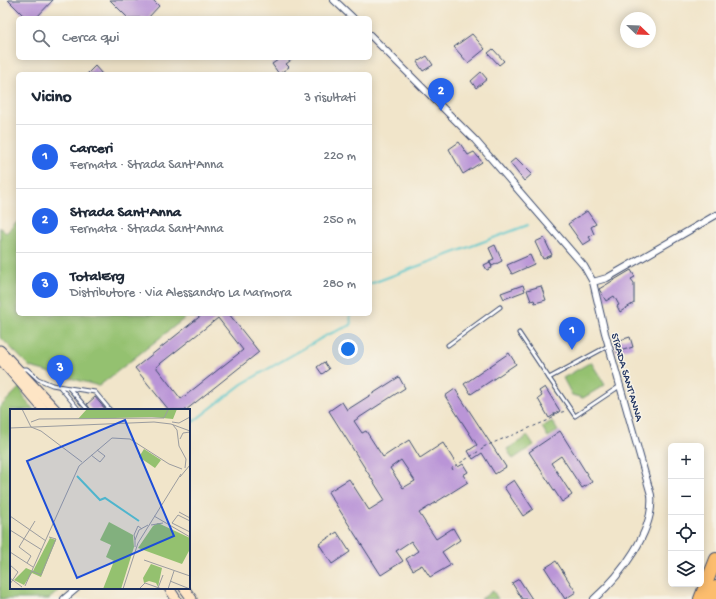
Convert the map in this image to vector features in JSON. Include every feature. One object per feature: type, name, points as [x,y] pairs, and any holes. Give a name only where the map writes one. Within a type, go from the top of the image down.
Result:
[{"type":"highway","points":[[700,599],[716,559]]},
{"type":"highway","points":[[711,599],[716,587]]},
{"type":"main road","points":[[0,350],[55,409]]},
{"type":"main road","points":[[0,360],[43,409]]},
{"type":"main road","points":[[170,589],[176,598]]},
{"type":"main road","points":[[185,589],[192,599]]},
{"type":"street","points":[[334,0],[351,16]]},
{"type":"street","name":"STRADA SANT'ANNA","points":[[372,37],[475,140],[577,256],[593,282],[608,346],[651,494],[651,510],[645,530],[631,555],[616,576],[594,599]]},
{"type":"street","points":[[593,282],[607,278],[716,215]]},
{"type":"street","points":[[64,599],[76,589]]},
{"type":"street","points":[[164,589],[176,598]]},
{"type":"lane","points":[[448,345],[500,307]]},
{"type":"lane","points":[[519,333],[575,416],[620,386]]},
{"type":"lane","points":[[549,378],[608,346]]},
{"type":"lane","points":[[19,369],[27,369],[38,378],[52,385],[95,392],[109,409]]},
{"type":"lane","points":[[59,386],[78,409]]},
{"type":"lane","points":[[69,388],[87,409]]},
{"type":"path","points":[[453,470],[452,468],[484,448],[483,447],[549,420],[555,416],[554,413],[557,411],[558,413],[563,412],[570,408]]},
{"type":"green space","points":[[16,223],[16,316],[187,316],[99,386],[30,367],[0,337],[0,227],[6,233]]},
{"type":"green space","points":[[591,362],[605,385],[583,398],[572,395],[563,378]]},
{"type":"green space","points":[[20,387],[25,399],[33,409],[10,409],[10,589],[61,589],[49,599],[0,599],[0,407]]},
{"type":"green space","points":[[552,421],[558,431],[548,437],[542,427]]},
{"type":"green space","points":[[528,436],[534,445],[513,459],[507,449]]},
{"type":"green space","points":[[493,591],[498,599],[481,599]]},
{"type":"building","points":[[8,0],[53,0],[38,16],[24,16]]},
{"type":"building","points":[[110,0],[153,0],[159,6],[150,16],[126,16]]},
{"type":"building","points":[[472,34],[485,49],[468,63],[454,47]]},
{"type":"building","points":[[493,49],[504,61],[499,65],[488,53]]},
{"type":"building","points":[[427,56],[433,65],[423,71],[417,62]]},
{"type":"building","points":[[278,60],[291,60],[286,64],[289,67],[282,72],[278,72],[272,64]]},
{"type":"building","points":[[95,66],[100,72],[89,72]]},
{"type":"building","points":[[481,72],[487,79],[476,88],[471,81]]},
{"type":"building","points":[[459,142],[468,155],[474,152],[482,162],[463,174],[449,149]]},
{"type":"building","points":[[516,158],[532,174],[524,181],[510,163]]},
{"type":"building","points":[[587,211],[596,224],[591,227],[594,234],[589,237],[591,240],[583,245],[568,224]]},
{"type":"building","points":[[544,238],[552,255],[543,259],[535,242]]},
{"type":"building","points":[[495,245],[502,261],[492,266],[489,261],[494,259],[489,248]]},
{"type":"building","points":[[530,255],[534,264],[512,274],[507,265]]},
{"type":"building","points":[[490,262],[492,268],[487,270],[484,265]]},
{"type":"building","points":[[631,270],[635,277],[631,279],[634,283],[634,303],[620,312],[617,306],[619,305],[614,296],[606,301],[599,289]]},
{"type":"building","points":[[523,285],[525,291],[504,299],[501,293]]},
{"type":"building","points":[[541,286],[546,300],[535,303],[534,300],[531,301],[527,290]]},
{"type":"building","points":[[200,316],[231,316],[259,352],[187,409],[168,409],[135,368]],"holes":[[[218,318],[243,350],[181,399],[156,367]]]},
{"type":"building","points":[[630,337],[633,347],[617,352],[614,342]]},
{"type":"building","points":[[509,353],[516,364],[471,394],[464,384]]},
{"type":"building","points":[[324,362],[329,369],[322,374],[317,367]]},
{"type":"building","points":[[399,377],[405,388],[354,421],[362,433],[366,431],[383,457],[409,440],[420,458],[443,443],[458,467],[463,464],[468,472],[463,475],[468,482],[419,513],[436,539],[453,528],[460,540],[442,552],[451,565],[430,577],[422,565],[413,570],[406,559],[418,551],[411,541],[396,551],[403,561],[381,575],[328,492],[349,479],[369,510],[385,500],[329,411],[342,402],[347,410]],"holes":[[[401,460],[415,481],[403,488],[390,468]]]},
{"type":"building","points":[[545,387],[560,411],[549,418],[538,399],[542,396],[539,391]]},
{"type":"building","points":[[455,389],[506,467],[495,474],[482,453],[473,459],[468,451],[477,445],[445,396]]},
{"type":"building","points":[[95,397],[105,409],[90,409],[87,404]]},
{"type":"building","points":[[560,431],[592,482],[582,488],[561,456],[551,463],[572,495],[562,502],[529,452]]},
{"type":"building","points":[[514,480],[533,509],[523,516],[504,487]]},
{"type":"building","points":[[337,532],[350,552],[332,564],[319,544]]},
{"type":"building","points":[[556,561],[576,592],[565,599],[545,568]]},
{"type":"building","points":[[519,579],[532,599],[522,599],[512,583]]},
{"type":"waterway","points":[[372,283],[528,225]]},
{"type":"waterway","points":[[190,424],[242,384],[327,335],[351,325],[350,316]]},
{"type":"place","name":"Strada Sant'Anna","points":[[441,111]]},
{"type":"place","name":"Carceri","points":[[572,350]]},
{"type":"place","name":"TotalErg","points":[[60,388]]}]
